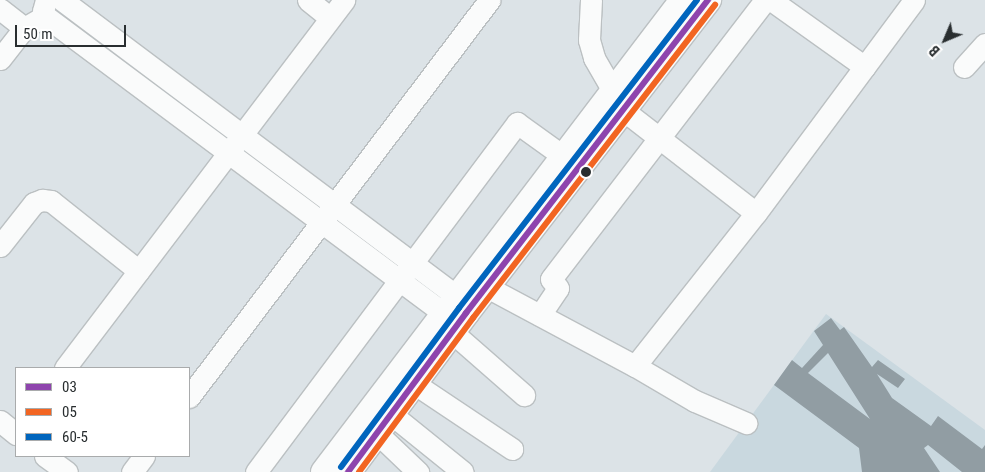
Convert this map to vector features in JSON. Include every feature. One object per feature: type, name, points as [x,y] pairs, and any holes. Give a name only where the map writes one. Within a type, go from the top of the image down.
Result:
[{"type":"main road","points":[[348,472],[414,384],[450,314],[487,287],[618,100],[683,0]]},
{"type":"main road","points":[[324,472],[450,314],[563,156],[618,100],[708,0]]},
{"type":"street","points":[[62,0],[412,263],[450,314],[524,395]]},
{"type":"street","points":[[308,0],[330,18]]},
{"type":"street","points":[[66,367],[344,0]]},
{"type":"street","points":[[190,396],[490,0]]},
{"type":"street","points":[[591,0],[589,40],[594,58],[618,100],[660,139],[756,213]]},
{"type":"street","points":[[540,315],[558,288],[551,279],[765,0]]},
{"type":"street","points":[[771,0],[865,67]]},
{"type":"street","points":[[635,366],[756,213],[914,0]]},
{"type":"street","points":[[0,8],[24,28]]},
{"type":"street","points":[[0,60],[24,28],[46,8],[135,83],[399,281],[450,314]]},
{"type":"street","points":[[964,67],[985,44]]},
{"type":"street","points":[[135,83],[148,65]]},
{"type":"street","points":[[256,472],[517,123],[563,156]]},
{"type":"street","points":[[0,246],[34,203],[42,200],[51,202],[139,271]]},
{"type":"street","points":[[487,287],[635,366],[695,401],[746,423]]},
{"type":"street","points":[[414,384],[512,449]]},
{"type":"street","points":[[0,421],[15,432]]},
{"type":"street","points":[[384,423],[418,472]]},
{"type":"street","points":[[384,423],[463,472]]},
{"type":"street","points":[[46,457],[67,472]]},
{"type":"street","points":[[132,472],[143,457]]},
{"type":"shaded area","points":[[826,314],[985,430],[985,472],[710,472]]},
{"type":"building","points":[[831,318],[840,330],[844,327],[872,367],[878,360],[905,379],[898,388],[877,374],[892,398],[931,426],[938,416],[982,449],[985,445],[985,472],[962,472],[928,445],[924,448],[940,472],[862,472],[859,448],[774,385],[792,360],[802,368],[823,345],[814,331]],"holes":[[[828,353],[870,419],[808,373]]]},
{"type":"transit line","name":"60-5","points":[[341,467],[459,308],[697,0]]},
{"type":"transit line","name":"03","points":[[348,472],[466,313],[708,0]]},
{"type":"transit line","name":"05","points":[[359,472],[473,318],[715,5]]}]
